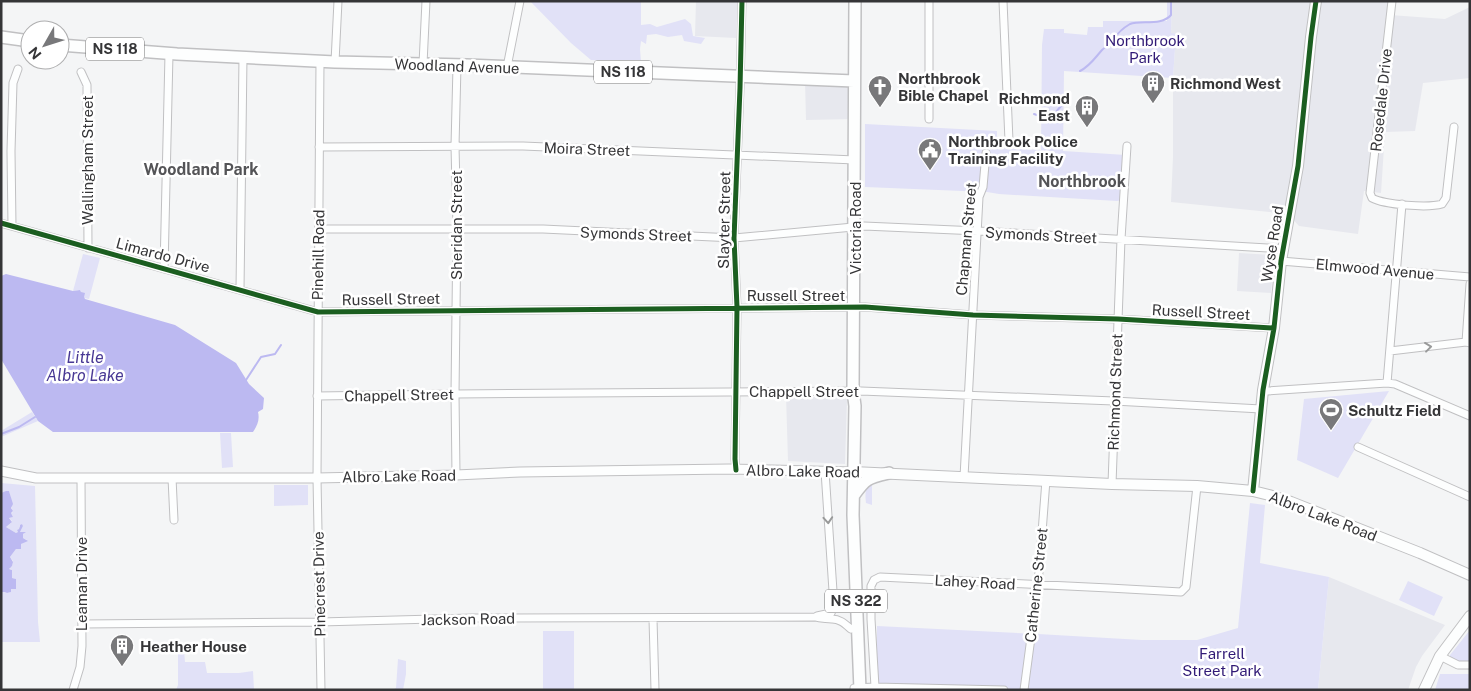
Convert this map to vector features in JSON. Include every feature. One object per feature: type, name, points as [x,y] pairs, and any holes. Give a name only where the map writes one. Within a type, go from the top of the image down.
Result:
[{"type":"main road","name":"Victoria Road","points":[[855,1],[853,391],[855,406],[853,514],[857,689]]},
{"type":"main road","name":"Wyse Road","points":[[1253,491],[1263,390],[1274,328],[1280,261],[1298,166],[1316,1]]},
{"type":"main road","points":[[1,37],[20,40]]},
{"type":"main road","name":"Woodland Avenue","points":[[70,46],[170,54],[334,62],[507,67],[854,82]]},
{"type":"main road","points":[[837,81],[851,66],[854,53]]},
{"type":"main road","name":"Albro Lake Road","points":[[853,472],[1197,486],[1253,491],[1292,502],[1466,574]]},
{"type":"main road","points":[[854,495],[870,477],[889,473]]},
{"type":"main road","name":"Victoria Road","points":[[853,514],[848,554],[851,629],[857,689]]},
{"type":"main road","points":[[1466,574],[1470,586]]},
{"type":"main road","points":[[1424,690],[1440,656],[1470,616]]},
{"type":"street","points":[[334,62],[338,1]]},
{"type":"street","points":[[424,64],[426,1]]},
{"type":"street","points":[[507,67],[520,1]]},
{"type":"street","name":"Slayter Street","points":[[736,470],[734,238],[742,1]]},
{"type":"street","points":[[929,1],[929,119]]},
{"type":"street","points":[[1003,1],[1009,141]]},
{"type":"street","name":"Rosedale Drive","points":[[1392,1],[1370,193],[1372,198],[1402,204]]},
{"type":"street","points":[[164,269],[170,54]]},
{"type":"street","points":[[240,290],[243,57]]},
{"type":"street","name":"Pinehill Road","points":[[317,478],[320,61]]},
{"type":"street","name":"Sheridan Street","points":[[456,475],[457,228],[455,146],[457,66]]},
{"type":"street","points":[[12,226],[11,151],[13,83],[18,69]]},
{"type":"street","name":"Wallingham Street","points":[[81,72],[86,85],[88,248]]},
{"type":"street","points":[[1388,383],[1402,204],[1436,206],[1442,204],[1446,198],[1454,127]]},
{"type":"street","name":"Moira Street","points":[[319,147],[523,146],[855,160]]},
{"type":"street","name":"Richmond Street","points":[[1112,484],[1121,239],[1127,146]]},
{"type":"street","name":"Chapman Street","points":[[964,477],[979,198],[983,187],[986,153]]},
{"type":"street","name":"Limardo Drive","points":[[1,223],[318,312]]},
{"type":"street","name":"Symonds Street","points":[[319,229],[543,229],[734,238],[864,226],[1283,249]]},
{"type":"street","name":"Elmwood Avenue","points":[[1280,261],[1470,277]]},
{"type":"street","points":[[1390,351],[1468,343],[1470,284]]},
{"type":"street","name":"Russell Street","points":[[318,312],[865,307],[973,315],[1118,319],[1274,328]]},
{"type":"street","points":[[1263,390],[1388,383],[1395,384],[1470,416]]},
{"type":"street","name":"Chappell Street","points":[[317,396],[853,391],[968,394],[1261,409]]},
{"type":"street","points":[[1358,447],[1470,497]]},
{"type":"street","name":"Albro Lake Road","points":[[1,471],[36,478],[317,478],[530,472],[736,470],[853,472]]},
{"type":"street","points":[[815,617],[831,613],[834,606],[825,471]]},
{"type":"street","name":"Leaman Drive","points":[[74,690],[80,662],[82,624],[81,478]]},
{"type":"street","points":[[172,478],[174,520]]},
{"type":"street","name":"Pinecrest Drive","points":[[317,478],[321,690]]},
{"type":"street","name":"Catherine Street","points":[[1024,690],[1038,585],[1046,480]]},
{"type":"street","name":"Lahey Road","points":[[875,687],[871,611],[871,586],[874,580],[880,577],[1181,592],[1186,587],[1197,486]]},
{"type":"street","name":"Jackson Road","points":[[82,624],[320,622],[472,618],[653,619],[815,617],[840,621],[851,629]]},
{"type":"street","points":[[653,619],[655,690]]},
{"type":"street","points":[[1440,656],[1458,665],[1470,665]]},
{"type":"street","points":[[857,689],[875,687],[1004,690]]},
{"type":"shaded area","points":[[696,1],[738,1],[736,38],[695,36]]},
{"type":"shaded area","points":[[1172,1],[1392,1],[1390,15],[1445,19],[1470,7],[1470,78],[1423,83],[1415,131],[1385,132],[1381,193],[1364,191],[1358,234],[1299,226],[1288,214],[1171,202],[1173,78],[1176,34],[1171,34]]},
{"type":"shaded area","points":[[805,81],[853,82],[854,119],[806,120]]},
{"type":"shaded area","points":[[1239,253],[1274,255],[1271,293],[1237,291]]},
{"type":"shaded area","points":[[786,395],[847,399],[845,464],[788,461]]},
{"type":"shaded area","points":[[1329,577],[1445,625],[1422,656],[1408,690],[1318,690]]},
{"type":"green space","points":[[530,1],[641,1],[641,25],[650,24],[657,27],[685,19],[691,24],[693,36],[705,38],[701,44],[684,41],[682,35],[668,37],[656,34],[647,35],[646,44],[641,41],[641,62],[591,60],[571,43]]},
{"type":"green space","name":"Northbrook Park","points":[[1167,1],[1172,1],[1171,33],[1176,34],[1173,78],[1064,71],[1063,151],[1126,155],[1124,200],[865,187],[865,124],[997,131],[997,148],[1041,150],[1042,45],[1044,29],[1064,29],[1064,33],[1087,35],[1088,27],[1103,27],[1103,21],[1167,21]]},
{"type":"green space","points":[[83,254],[100,258],[89,299],[84,298],[80,290],[73,291]]},
{"type":"green space","points":[[1389,391],[1338,478],[1297,460],[1304,399]]},
{"type":"green space","points":[[32,412],[38,421],[1,437],[1,431]]},
{"type":"green space","points":[[220,433],[231,433],[233,467],[222,468]]},
{"type":"green space","points":[[872,482],[872,505],[866,503],[865,495],[869,483]]},
{"type":"green space","points":[[1,483],[35,486],[40,642],[1,642],[1,592],[11,592],[11,589],[16,587],[16,579],[12,578],[12,570],[9,568],[12,566],[13,561],[10,557],[27,540],[23,538],[25,532],[20,532],[22,524],[16,533],[6,527],[12,521],[9,518],[13,517],[11,513],[13,512],[9,491],[1,493]]},
{"type":"green space","points":[[274,485],[308,485],[308,505],[274,506]]},
{"type":"green space","name":"Farrell Street Park","points":[[1250,503],[1265,505],[1260,563],[1329,577],[1318,690],[1030,690],[876,685],[877,626],[1142,640],[1197,640],[1238,628]]},
{"type":"green space","points":[[1408,581],[1443,597],[1434,616],[1399,600]]},
{"type":"green space","points":[[1470,630],[1470,663],[1459,663],[1450,659],[1450,655]]},
{"type":"green space","points":[[543,631],[574,631],[574,690],[543,690]]},
{"type":"green space","points":[[184,651],[185,662],[205,662],[207,673],[253,671],[254,690],[176,690],[178,685],[178,652]]},
{"type":"green space","points":[[398,659],[406,661],[406,674],[403,690],[393,690],[396,688]]},
{"type":"green space","points":[[1440,674],[1470,674],[1470,690],[1435,690]]},
{"type":"water","name":"Little Albro Lake","points":[[6,274],[73,291],[80,290],[85,293],[85,299],[175,325],[236,363],[249,384],[264,398],[263,409],[258,412],[257,425],[253,432],[53,432],[38,421],[1,359],[1,276]]},
{"type":"water","points":[[9,491],[13,504],[11,508],[13,511],[11,513],[13,517],[9,518],[12,522],[6,527],[16,533],[22,524],[20,532],[26,532],[23,534],[23,538],[28,541],[21,544],[21,549],[16,549],[10,557],[13,562],[9,569],[12,570],[12,578],[16,579],[16,589],[11,589],[11,592],[7,593],[1,592],[1,493]]},
{"type":"waterway","points":[[1080,71],[1089,65],[1120,31],[1130,24],[1157,22],[1171,15],[1171,1]]},
{"type":"waterway","points":[[1034,114],[1045,118],[1056,112],[1061,106]]},
{"type":"waterway","points":[[246,380],[261,357],[275,354],[281,345]]},
{"type":"waterway","points":[[1,434],[19,427],[35,417]]},
{"type":"cycle path","points":[[736,470],[737,307],[734,238],[742,1]]},
{"type":"cycle path","points":[[1253,491],[1263,390],[1274,328],[1281,261],[1298,166],[1316,1]]},
{"type":"cycle path","points":[[1,223],[318,312],[865,307],[973,315],[1118,319],[1274,328]]},
{"type":"place","name":"Richmond West","points":[[1153,104]]},
{"type":"place","name":"Northbrook Bible Chapel","points":[[880,108]]},
{"type":"place","name":"Richmond East","points":[[1087,128]]},
{"type":"place","name":"Northbrook Police Training Facility","points":[[930,171]]},
{"type":"place","name":"Schultz Field","points":[[1331,431]]},
{"type":"place","name":"Heather House","points":[[122,667]]},
{"type":"district","name":"Woodland Park","points":[[201,169]]},
{"type":"district","name":"Northbrook","points":[[1082,181]]}]
